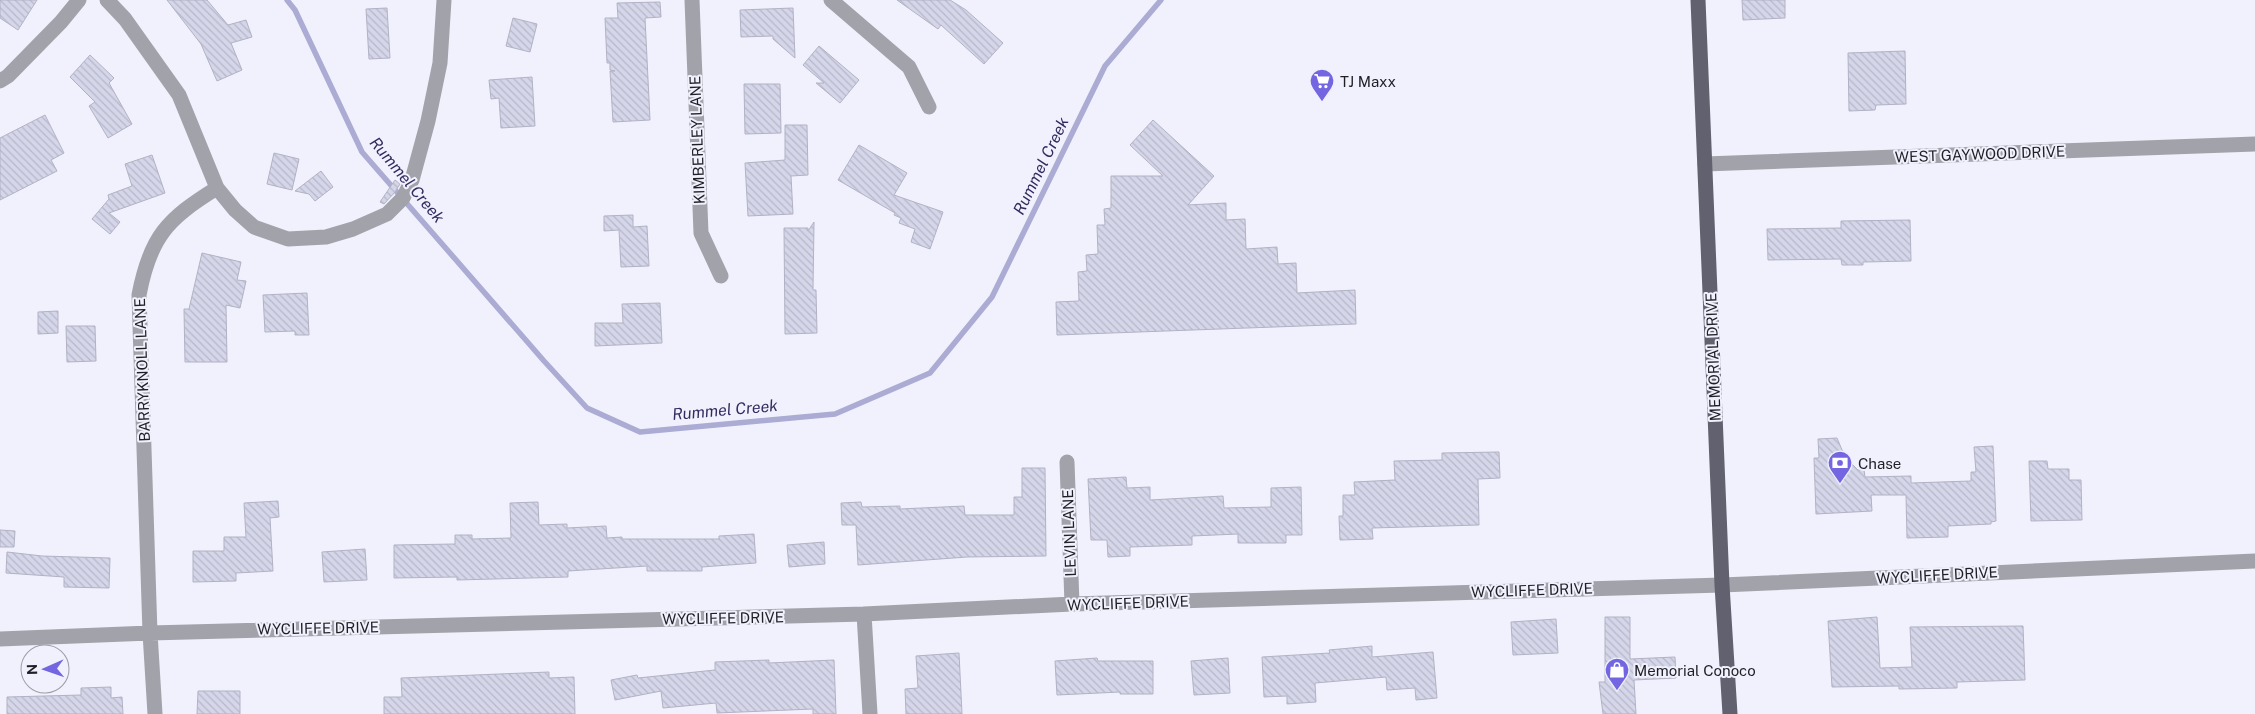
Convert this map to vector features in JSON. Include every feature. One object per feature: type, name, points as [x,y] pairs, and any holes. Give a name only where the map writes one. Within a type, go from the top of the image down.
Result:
[{"type":"main road","name":"MEMORIAL DRIVE","points":[[1698,0],[1722,585],[1730,714]]},
{"type":"street","points":[[0,81],[8,76],[61,22],[79,0]]},
{"type":"street","points":[[107,0],[125,19],[179,95],[217,188],[235,210],[254,227],[288,238],[326,238],[353,229],[387,214],[403,198],[412,180],[440,63],[444,0]]},
{"type":"street","name":"KIMBERLEY LANE","points":[[692,0],[701,232],[721,276]]},
{"type":"street","points":[[831,0],[910,67],[929,107]]},
{"type":"street","name":"WEST GAYWOOD DRIVE","points":[[1705,164],[2255,144]]},
{"type":"street","name":"BARRYKNOLL LANE","points":[[155,714],[150,633],[139,295],[145,266],[155,242],[171,222],[194,202],[217,188]]},
{"type":"street","name":"LEVIN LANE","points":[[1067,462],[1072,604]]},
{"type":"street","name":"WYCLIFFE DRIVE","points":[[0,639],[150,633],[864,614],[1072,604],[1722,585],[2255,561]]},
{"type":"street","points":[[864,614],[870,714]]},
{"type":"building","points":[[0,0],[37,0],[18,30],[0,18]]},
{"type":"building","points":[[167,0],[207,0],[228,25],[246,20],[252,37],[231,43],[242,70],[217,81],[201,44]]},
{"type":"building","points":[[897,0],[950,0],[966,10],[1003,43],[984,64],[941,25],[938,29]]},
{"type":"building","points":[[1742,0],[1785,0],[1785,18],[1743,20]]},
{"type":"building","points":[[660,2],[661,17],[645,18],[650,120],[613,122],[610,71],[615,71],[610,70],[610,63],[607,63],[605,18],[618,18],[617,3]]},
{"type":"building","points":[[387,8],[390,58],[369,59],[366,9]]},
{"type":"building","points":[[793,8],[795,58],[773,39],[773,36],[741,37],[740,10]]},
{"type":"building","points":[[513,18],[537,24],[530,52],[506,46]]},
{"type":"building","points":[[819,46],[859,80],[840,103],[816,83],[824,83],[803,65]]},
{"type":"building","points":[[1905,51],[1906,104],[1876,105],[1875,110],[1849,111],[1848,53]]},
{"type":"building","points":[[90,55],[114,78],[109,83],[132,124],[108,138],[89,106],[95,102],[70,77]]},
{"type":"building","points":[[532,77],[535,126],[501,128],[499,98],[491,99],[489,80]]},
{"type":"building","points":[[744,84],[780,84],[781,133],[745,134]]},
{"type":"building","points":[[45,115],[64,153],[51,160],[57,171],[0,200],[0,138]]},
{"type":"building","points":[[1153,120],[1214,176],[1188,205],[1226,203],[1226,220],[1245,219],[1246,249],[1277,247],[1278,264],[1296,263],[1297,293],[1355,290],[1356,324],[1057,335],[1056,302],[1079,301],[1078,272],[1087,271],[1086,255],[1098,254],[1097,225],[1105,225],[1104,209],[1111,208],[1111,176],[1163,176],[1130,145]]},
{"type":"building","points":[[785,125],[807,125],[808,175],[791,176],[793,214],[748,216],[745,163],[785,160]]},
{"type":"building","points":[[859,145],[907,173],[894,195],[943,212],[930,249],[911,242],[915,229],[899,223],[901,218],[894,215],[895,213],[838,180]]},
{"type":"building","points":[[274,153],[299,159],[292,190],[267,184]]},
{"type":"building","points":[[152,155],[165,193],[109,213],[120,222],[110,234],[92,219],[109,199],[108,195],[132,186],[125,164]]},
{"type":"building","points":[[321,171],[333,187],[315,201],[309,194],[295,191]]},
{"type":"building","points":[[395,180],[400,184],[395,192],[384,204],[380,202]]},
{"type":"building","points":[[633,215],[633,227],[647,226],[649,266],[621,267],[619,230],[604,231],[604,216]]},
{"type":"building","points":[[1910,220],[1911,261],[1863,262],[1863,265],[1842,265],[1841,259],[1768,260],[1767,229],[1841,228],[1841,221]]},
{"type":"building","points":[[814,222],[813,290],[816,290],[817,333],[785,334],[784,228],[808,228],[808,231]]},
{"type":"building","points":[[202,253],[241,262],[237,280],[246,281],[240,308],[226,305],[227,362],[185,362],[184,309],[189,309]]},
{"type":"building","points":[[307,293],[309,335],[295,335],[295,331],[265,332],[263,295]]},
{"type":"building","points":[[660,303],[662,343],[595,346],[595,323],[623,323],[622,304]]},
{"type":"building","points":[[58,311],[58,333],[38,334],[38,312]]},
{"type":"building","points":[[66,326],[95,326],[96,361],[67,362]]},
{"type":"building","points":[[1837,438],[1845,457],[1858,470],[1864,470],[1865,477],[1911,476],[1911,483],[1971,481],[1971,472],[1976,472],[1974,447],[1993,446],[1996,521],[1991,522],[1991,524],[1948,526],[1948,537],[1907,538],[1906,495],[1871,495],[1872,511],[1816,514],[1814,458],[1819,458],[1818,439]]},
{"type":"building","points":[[1499,452],[1500,478],[1478,479],[1479,525],[1372,528],[1373,539],[1340,540],[1339,516],[1343,516],[1343,495],[1355,495],[1354,482],[1395,480],[1394,461],[1442,460],[1442,453]]},
{"type":"building","points":[[2029,461],[2047,461],[2048,469],[2069,469],[2069,480],[2081,480],[2082,520],[2031,521]]},
{"type":"building","points":[[1022,468],[1045,468],[1046,556],[967,557],[858,565],[856,525],[842,525],[841,503],[861,502],[862,507],[900,506],[900,509],[964,506],[965,515],[1014,515],[1014,497],[1022,497]]},
{"type":"building","points":[[1126,477],[1127,488],[1150,487],[1150,500],[1223,496],[1224,508],[1271,507],[1271,488],[1301,487],[1302,535],[1286,535],[1286,543],[1238,543],[1238,534],[1192,536],[1192,545],[1130,547],[1130,556],[1108,557],[1107,540],[1091,540],[1088,479]]},
{"type":"building","points":[[278,501],[279,517],[270,518],[273,571],[236,573],[236,581],[193,582],[193,551],[224,551],[224,537],[246,537],[244,503]]},
{"type":"building","points":[[538,502],[539,525],[567,524],[567,528],[606,526],[607,538],[719,539],[719,536],[754,534],[756,563],[702,567],[702,571],[647,571],[647,566],[568,571],[568,577],[457,580],[457,577],[394,578],[394,545],[455,544],[455,535],[472,535],[472,539],[511,538],[510,503]]},
{"type":"building","points":[[0,530],[15,531],[14,547],[0,547]]},
{"type":"building","points":[[824,542],[825,564],[789,567],[787,545]]},
{"type":"building","points":[[365,549],[367,580],[324,582],[322,552]]},
{"type":"building","points":[[7,552],[42,556],[110,558],[109,588],[64,587],[64,577],[6,573]]},
{"type":"building","name":"Memorial Conoco","points":[[1605,617],[1630,617],[1630,659],[1675,657],[1676,678],[1634,680],[1636,714],[1603,714],[1599,682],[1605,682]]},
{"type":"building","points":[[1877,617],[1880,668],[1912,667],[1910,627],[2023,626],[2025,680],[1957,682],[1957,688],[1899,689],[1899,686],[1832,687],[1828,621]]},
{"type":"building","points":[[1556,619],[1558,653],[1513,655],[1511,622]]},
{"type":"building","points":[[1372,646],[1372,657],[1433,652],[1437,698],[1416,700],[1415,688],[1387,690],[1386,677],[1315,683],[1316,702],[1287,704],[1287,696],[1264,697],[1262,657],[1330,653],[1329,650]]},
{"type":"building","points":[[959,653],[962,714],[906,714],[905,689],[918,688],[916,656]]},
{"type":"building","points":[[1097,658],[1098,661],[1153,661],[1153,694],[1120,694],[1120,692],[1057,695],[1055,661]]},
{"type":"building","points":[[1228,658],[1230,693],[1194,695],[1191,661]]},
{"type":"building","points":[[769,660],[769,663],[834,660],[836,714],[813,714],[813,709],[717,713],[716,703],[663,708],[661,691],[615,700],[611,680],[637,675],[638,678],[715,670],[715,662]]},
{"type":"building","points":[[549,672],[549,678],[574,677],[575,714],[384,714],[384,697],[402,697],[401,678]]},
{"type":"building","points":[[111,687],[111,698],[122,697],[123,714],[7,714],[7,697],[81,695],[81,688]]},
{"type":"building","points":[[198,691],[240,691],[240,714],[197,714]]},
{"type":"waterway","name":"Rummel Creek","points":[[287,0],[295,10],[362,152],[587,408],[640,432],[835,414],[930,373],[992,297],[1105,66],[1161,0]]},
{"type":"place","name":"TJ Maxx","points":[[1322,102]]},
{"type":"place","name":"Chase","points":[[1840,484]]},
{"type":"place","name":"Memorial Conoco","points":[[1617,691]]}]
